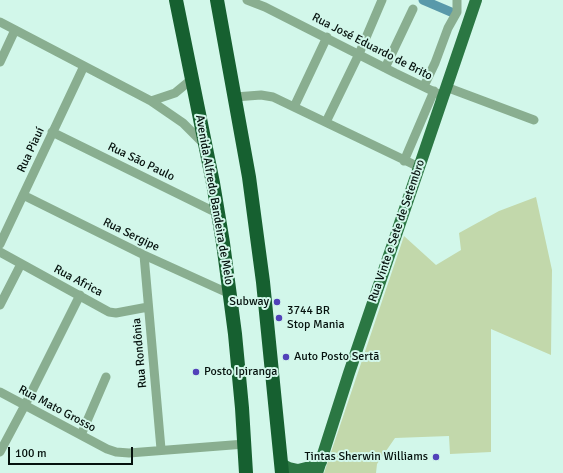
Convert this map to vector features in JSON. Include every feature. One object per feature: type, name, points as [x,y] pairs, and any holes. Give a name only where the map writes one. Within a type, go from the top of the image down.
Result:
[{"type":"highway","name":"Avenida Alfredo Bandeira de Melo","points":[[176,0],[219,214],[230,294],[245,444],[246,473]]},
{"type":"highway","points":[[217,0],[245,154],[263,282],[281,468]]},
{"type":"main road","name":"Rua Vinte e Sete de Setembro","points":[[281,468],[298,470],[314,466],[319,468],[349,373],[419,167],[441,91],[470,19],[476,0]]},
{"type":"street","name":"Rua José Eduardo de Brito","points":[[247,0],[267,3],[327,38],[424,86],[534,120]]},
{"type":"street","points":[[326,122],[359,54],[382,0]]},
{"type":"street","points":[[424,86],[435,63],[448,28],[457,12],[457,0]]},
{"type":"street","points":[[385,68],[413,9]]},
{"type":"street","points":[[0,22],[151,101],[182,123],[206,147]]},
{"type":"street","points":[[0,62],[15,30]]},
{"type":"street","points":[[294,107],[327,38]]},
{"type":"street","name":"Rua Piauí","points":[[0,244],[84,66]]},
{"type":"street","points":[[151,101],[176,93],[192,79]]},
{"type":"street","points":[[404,161],[441,91]]},
{"type":"street","points":[[235,97],[261,95],[273,97],[419,167]]},
{"type":"street","name":"Rua São Paulo","points":[[52,132],[219,214]]},
{"type":"street","name":"Rua Sergipe","points":[[23,196],[144,255],[230,294]]},
{"type":"street","name":"Rua Africa","points":[[0,252],[112,313],[148,307]]},
{"type":"street","name":"Rua Rondônia","points":[[144,255],[162,450]]},
{"type":"street","points":[[0,305],[21,264]]},
{"type":"street","points":[[0,452],[80,295]]},
{"type":"street","points":[[81,435],[106,377]]},
{"type":"street","name":"Rua Mato Grosso","points":[[0,392],[107,449],[116,452],[129,453],[245,444]]},
{"type":"green space","points":[[536,197],[552,270],[551,355],[491,329],[491,452],[450,454],[449,436],[395,438],[377,464],[376,473],[324,473],[404,236],[436,265],[461,250],[459,233],[499,211]]},
{"type":"waterway","points":[[423,0],[451,12]]},
{"type":"place","name":"Subway","points":[[277,302]]},
{"type":"place","name":"3744 BR Stop Mania","points":[[279,318]]},
{"type":"place","name":"Auto Posto Sertã","points":[[286,357]]},
{"type":"place","name":"Posto Ipiranga","points":[[196,372]]},
{"type":"place","name":"Tintas Sherwin Williams","points":[[436,457]]}]
